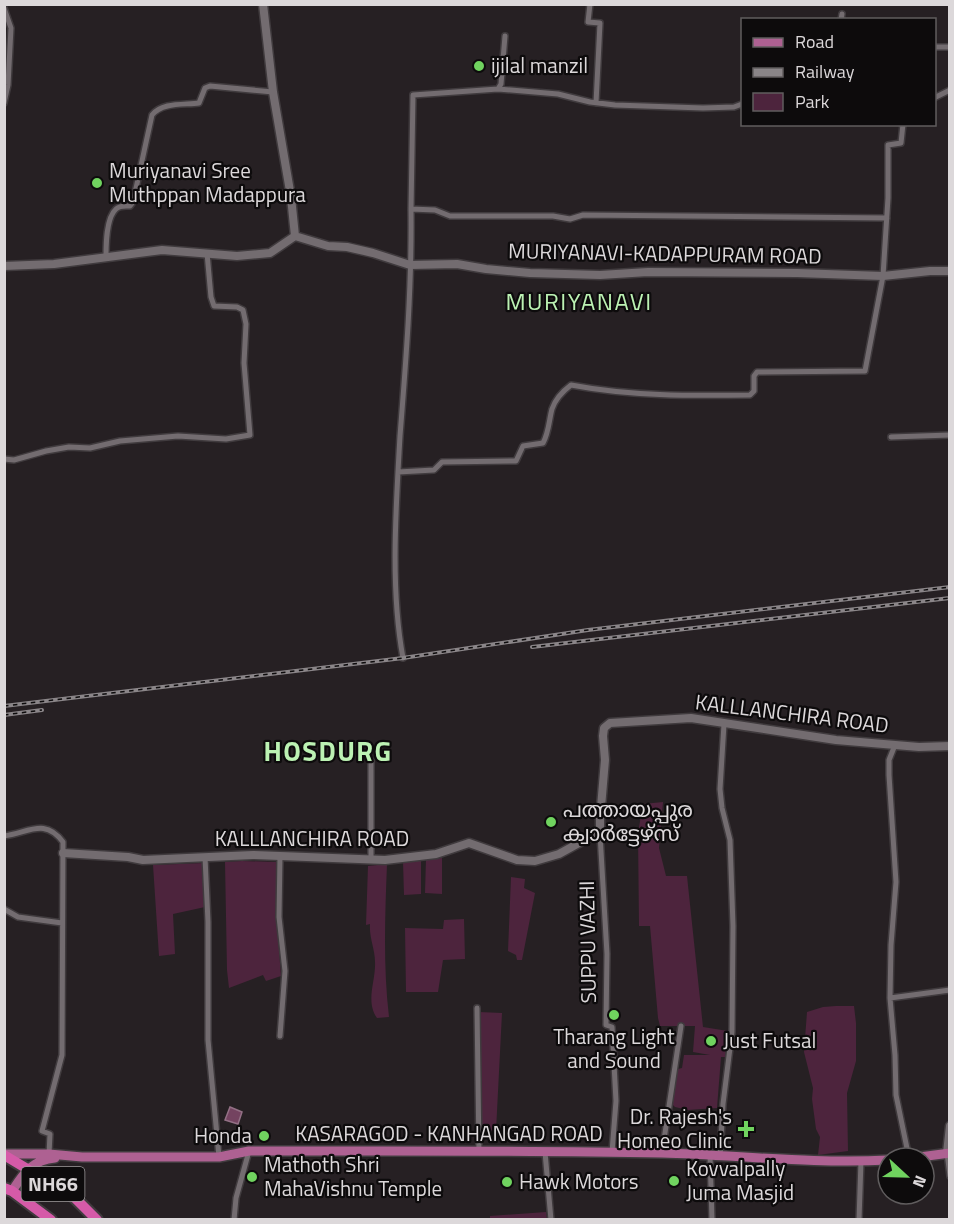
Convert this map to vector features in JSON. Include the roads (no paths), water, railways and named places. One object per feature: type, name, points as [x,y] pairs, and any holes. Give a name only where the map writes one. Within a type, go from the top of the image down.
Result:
[{"type":"highway","name":"NH66","points":[[4,1154],[75,1197],[97,1220]]},
{"type":"highway","name":"NH66","points":[[8,1189],[51,1220]]},
{"type":"main road","name":"KASARAGOD - KANHANGAD ROAD","points":[[28,1167],[51,1158],[219,1157],[249,1151],[612,1152],[876,1160]]},
{"type":"main road","name":"KASARAGOD - KANHANGAD ROAD","points":[[4,1154],[82,1157]]},
{"type":"main road","points":[[8,1189],[28,1167]]},
{"type":"street","points":[[4,266],[54,264],[162,250],[237,256],[270,253],[295,236],[291,197],[273,92],[263,4]]},
{"type":"street","points":[[590,4],[588,22],[600,23],[596,103]]},
{"type":"street","points":[[4,8],[11,28],[8,85],[4,103]]},
{"type":"street","points":[[498,89],[501,84],[505,36]]},
{"type":"street","points":[[106,257],[106,238],[114,210],[119,206],[130,206],[133,202],[155,111],[180,104],[199,103],[207,87],[273,92]]},
{"type":"street","points":[[404,658],[400,641],[397,594],[395,517],[409,314],[413,95],[498,89],[558,94],[596,103],[702,108],[734,107],[741,104]]},
{"type":"street","points":[[936,97],[950,90]]},
{"type":"street","points":[[398,472],[434,470],[442,462],[516,461],[523,446],[543,443],[552,419],[552,409],[571,385],[605,392],[695,396],[750,395],[754,391],[754,376],[758,372],[865,371],[883,276],[888,145],[901,143],[903,126]]},
{"type":"street","points":[[411,209],[435,210],[450,216],[553,216],[570,219],[582,215],[887,218]]},
{"type":"street","name":"MURIYANAVI-KADAPPURAM ROAD","points":[[295,236],[328,246],[347,247],[373,253],[410,265],[457,264],[530,273],[600,275],[648,272],[883,276],[950,271]]},
{"type":"street","points":[[4,459],[14,460],[46,451],[69,447],[90,448],[120,441],[178,436],[226,439],[250,435],[244,363],[246,324],[243,310],[237,307],[214,306],[207,253]]},
{"type":"street","points":[[891,437],[950,435]]},
{"type":"street","name":"KALLLANCHIRA ROAD","points":[[63,853],[143,860],[280,856],[385,860],[436,854],[469,843],[517,860],[535,861],[559,854],[600,834],[605,760],[603,736],[604,728],[610,723],[691,718],[836,740],[942,748],[950,746]]},
{"type":"street","points":[[712,1220],[715,1156],[732,1032],[733,926],[730,840],[720,789],[724,724]]},
{"type":"street","points":[[895,745],[890,760],[889,775],[896,882],[890,998],[896,1095],[907,1146]]},
{"type":"street","points":[[370,860],[371,761]]},
{"type":"street","points":[[4,836],[44,827],[56,832],[63,842],[62,1055],[42,1131],[50,1134],[49,1154]]},
{"type":"street","name":"SUPPU VAZHI","points":[[600,834],[608,954],[606,1025],[612,1027],[616,1101],[612,1152]]},
{"type":"street","points":[[280,856],[279,917],[285,971],[280,1036]]},
{"type":"street","points":[[205,857],[208,922],[208,1040],[219,1157]]},
{"type":"street","points":[[4,909],[18,917],[62,923]]},
{"type":"street","points":[[890,998],[950,990]]},
{"type":"street","points":[[477,1008],[478,1152]]},
{"type":"street","points":[[662,1153],[681,1026]]},
{"type":"street","points":[[950,1126],[948,1153],[950,1176]]},
{"type":"street","points":[[234,1220],[236,1198],[249,1151]]},
{"type":"street","points":[[545,1152],[550,1220]]},
{"type":"street","points":[[860,1220],[861,1161]]},
{"type":"railway","points":[[4,706],[403,658],[588,630],[950,587]]},
{"type":"railway","points":[[532,647],[950,598]]},
{"type":"railway","points":[[4,715],[42,710]]},
{"type":"place","name":"ijilal manzil","points":[[479,66]]},
{"type":"place","name":"Muriyanavi Sree Muthppan Madappura","points":[[97,183]]},
{"type":"place","name":"പത്തായപ്പുര ക്വാർട്ടേഴ്സ്","points":[[551,822]]},
{"type":"place","name":"Tharang Light and Sound","points":[[614,1015]]},
{"type":"place","name":"Just Futsal","points":[[711,1041]]},
{"type":"place","name":"Dr. Rajesh's Homeo Clinic","points":[[746,1129]]},
{"type":"place","name":"Honda","points":[[264,1136]]},
{"type":"place","name":"Mathoth Shri MahaVishnu Temple","points":[[252,1177]]},
{"type":"place","name":"Kovvalpally Juma Masjid","points":[[674,1181]]},
{"type":"place","name":"Hawk Motors","points":[[507,1182]]},
{"type":"district","name":"MURIYANAVI","points":[[579,302]]},
{"type":"district","name":"HOSDURG","points":[[328,752]]}]
